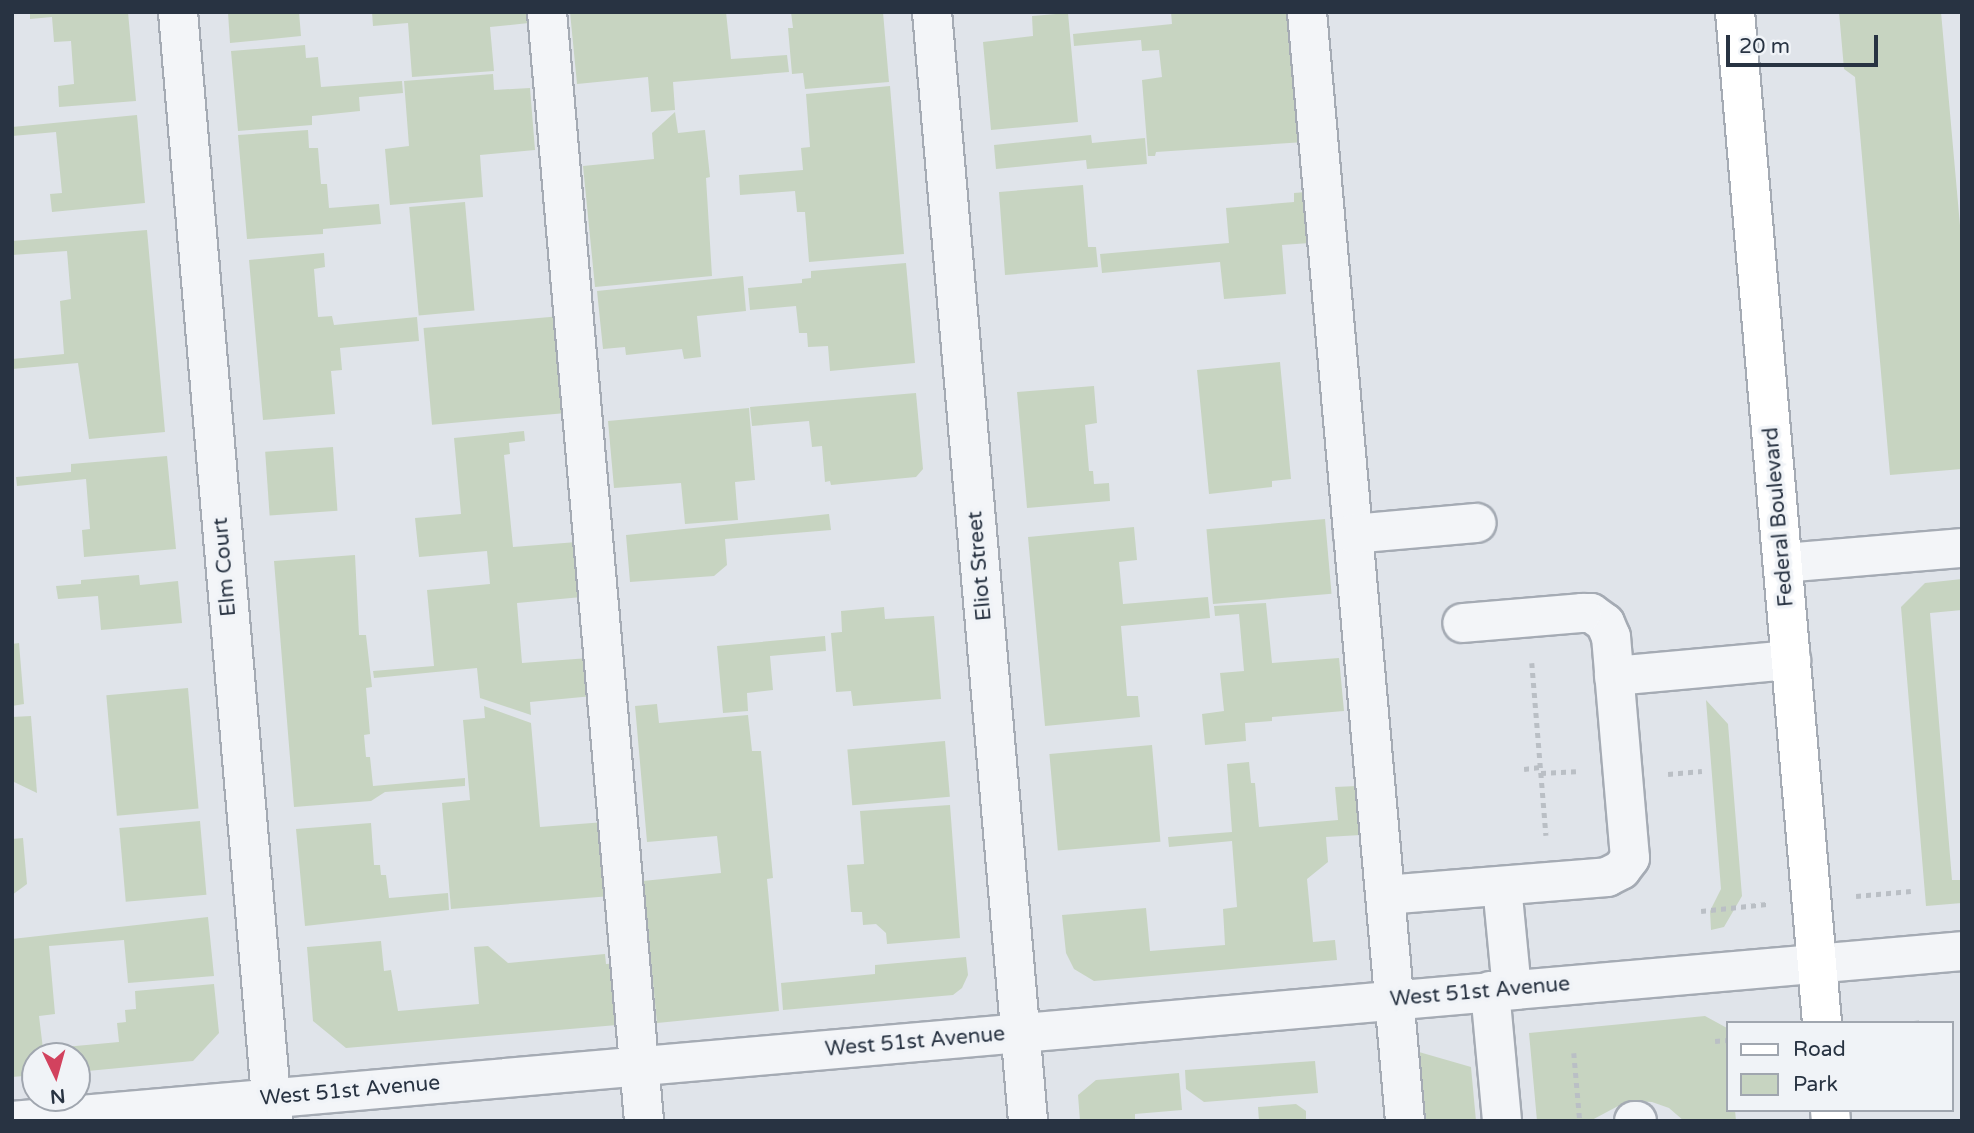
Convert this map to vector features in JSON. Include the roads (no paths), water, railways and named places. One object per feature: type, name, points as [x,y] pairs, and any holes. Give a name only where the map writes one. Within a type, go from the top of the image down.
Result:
[{"type":"main road","name":"Federal Boulevard","points":[[1735,12],[1822,1021]]},
{"type":"street","name":"Elm Court","points":[[178,12],[272,1109]]},
{"type":"street","points":[[547,12],[644,1121]]},
{"type":"street","name":"Eliot Street","points":[[932,12],[1028,1121]]},
{"type":"street","points":[[1307,12],[1405,1121]]},
{"type":"street","points":[[1353,534],[1477,523]]},
{"type":"street","points":[[1783,563],[1962,548]]},
{"type":"street","points":[[1385,895],[1606,877],[1626,865],[1631,850],[1610,630],[1599,617],[1581,613],[1462,623]]},
{"type":"street","points":[[1614,676],[1791,660]]},
{"type":"street","points":[[1502,886],[1502,1121]]},
{"type":"street","name":"West 51st Avenue","points":[[12,1121],[272,1109],[639,1066],[1962,951]]}]
